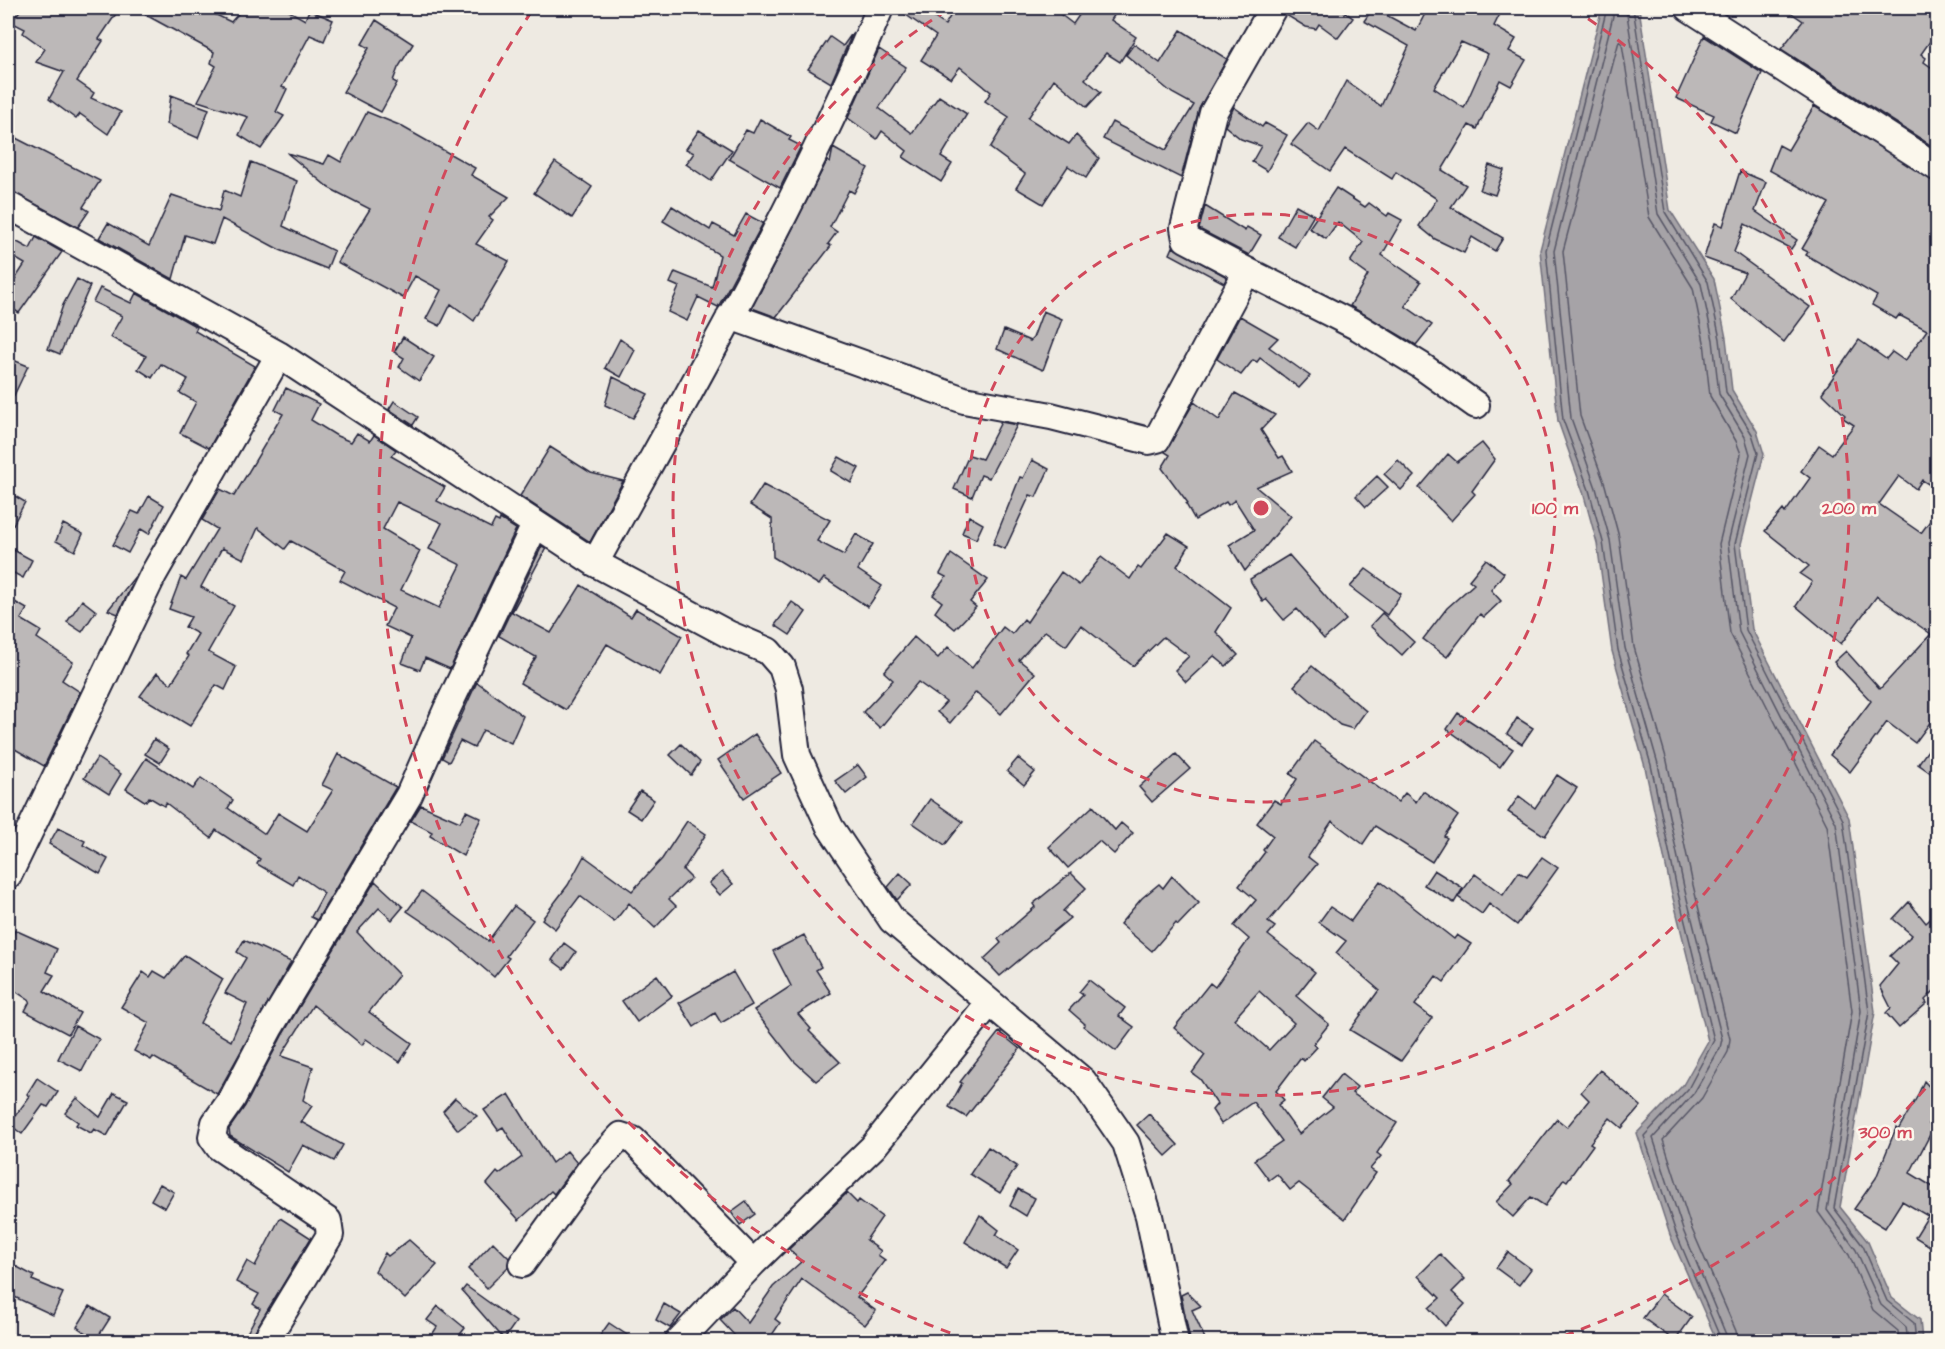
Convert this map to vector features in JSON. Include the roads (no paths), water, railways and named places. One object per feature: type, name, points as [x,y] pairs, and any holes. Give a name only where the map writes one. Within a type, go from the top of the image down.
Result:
[{"type":"street","points":[[596,563],[730,316],[850,82],[880,8]]},
{"type":"street","points":[[1273,8],[1213,112],[1184,228],[1186,239],[1358,327],[1420,364],[1476,405]]},
{"type":"street","points":[[1689,8],[1938,168]]},
{"type":"street","points":[[8,205],[279,355],[596,563],[728,634],[768,651],[782,667],[789,690],[797,755],[830,827],[892,920],[1083,1081],[1126,1143],[1149,1216],[1175,1341]]},
{"type":"street","points":[[730,316],[964,400],[1051,416],[1149,441],[1157,439],[1162,432],[1247,271]]},
{"type":"street","points":[[8,876],[153,574],[279,355]]},
{"type":"street","points":[[265,1341],[330,1235],[328,1221],[219,1147],[212,1137],[215,1123],[232,1099],[288,996],[409,795],[535,525]]},
{"type":"street","points":[[678,1341],[753,1263],[873,1147],[989,1003]]},
{"type":"street","points":[[522,1264],[592,1167],[621,1136],[633,1140],[753,1263]]},
{"type":"water","points":[[1602,8],[1639,8],[1670,210],[1714,279],[1726,338],[1732,390],[1757,431],[1764,454],[1741,544],[1752,629],[1849,818],[1875,1012],[1840,1207],[1868,1242],[1892,1298],[1920,1320],[1922,1341],[1717,1341],[1670,1235],[1637,1133],[1683,1085],[1708,1041],[1671,890],[1645,767],[1612,651],[1597,543],[1583,492],[1558,421],[1540,250]]}]
